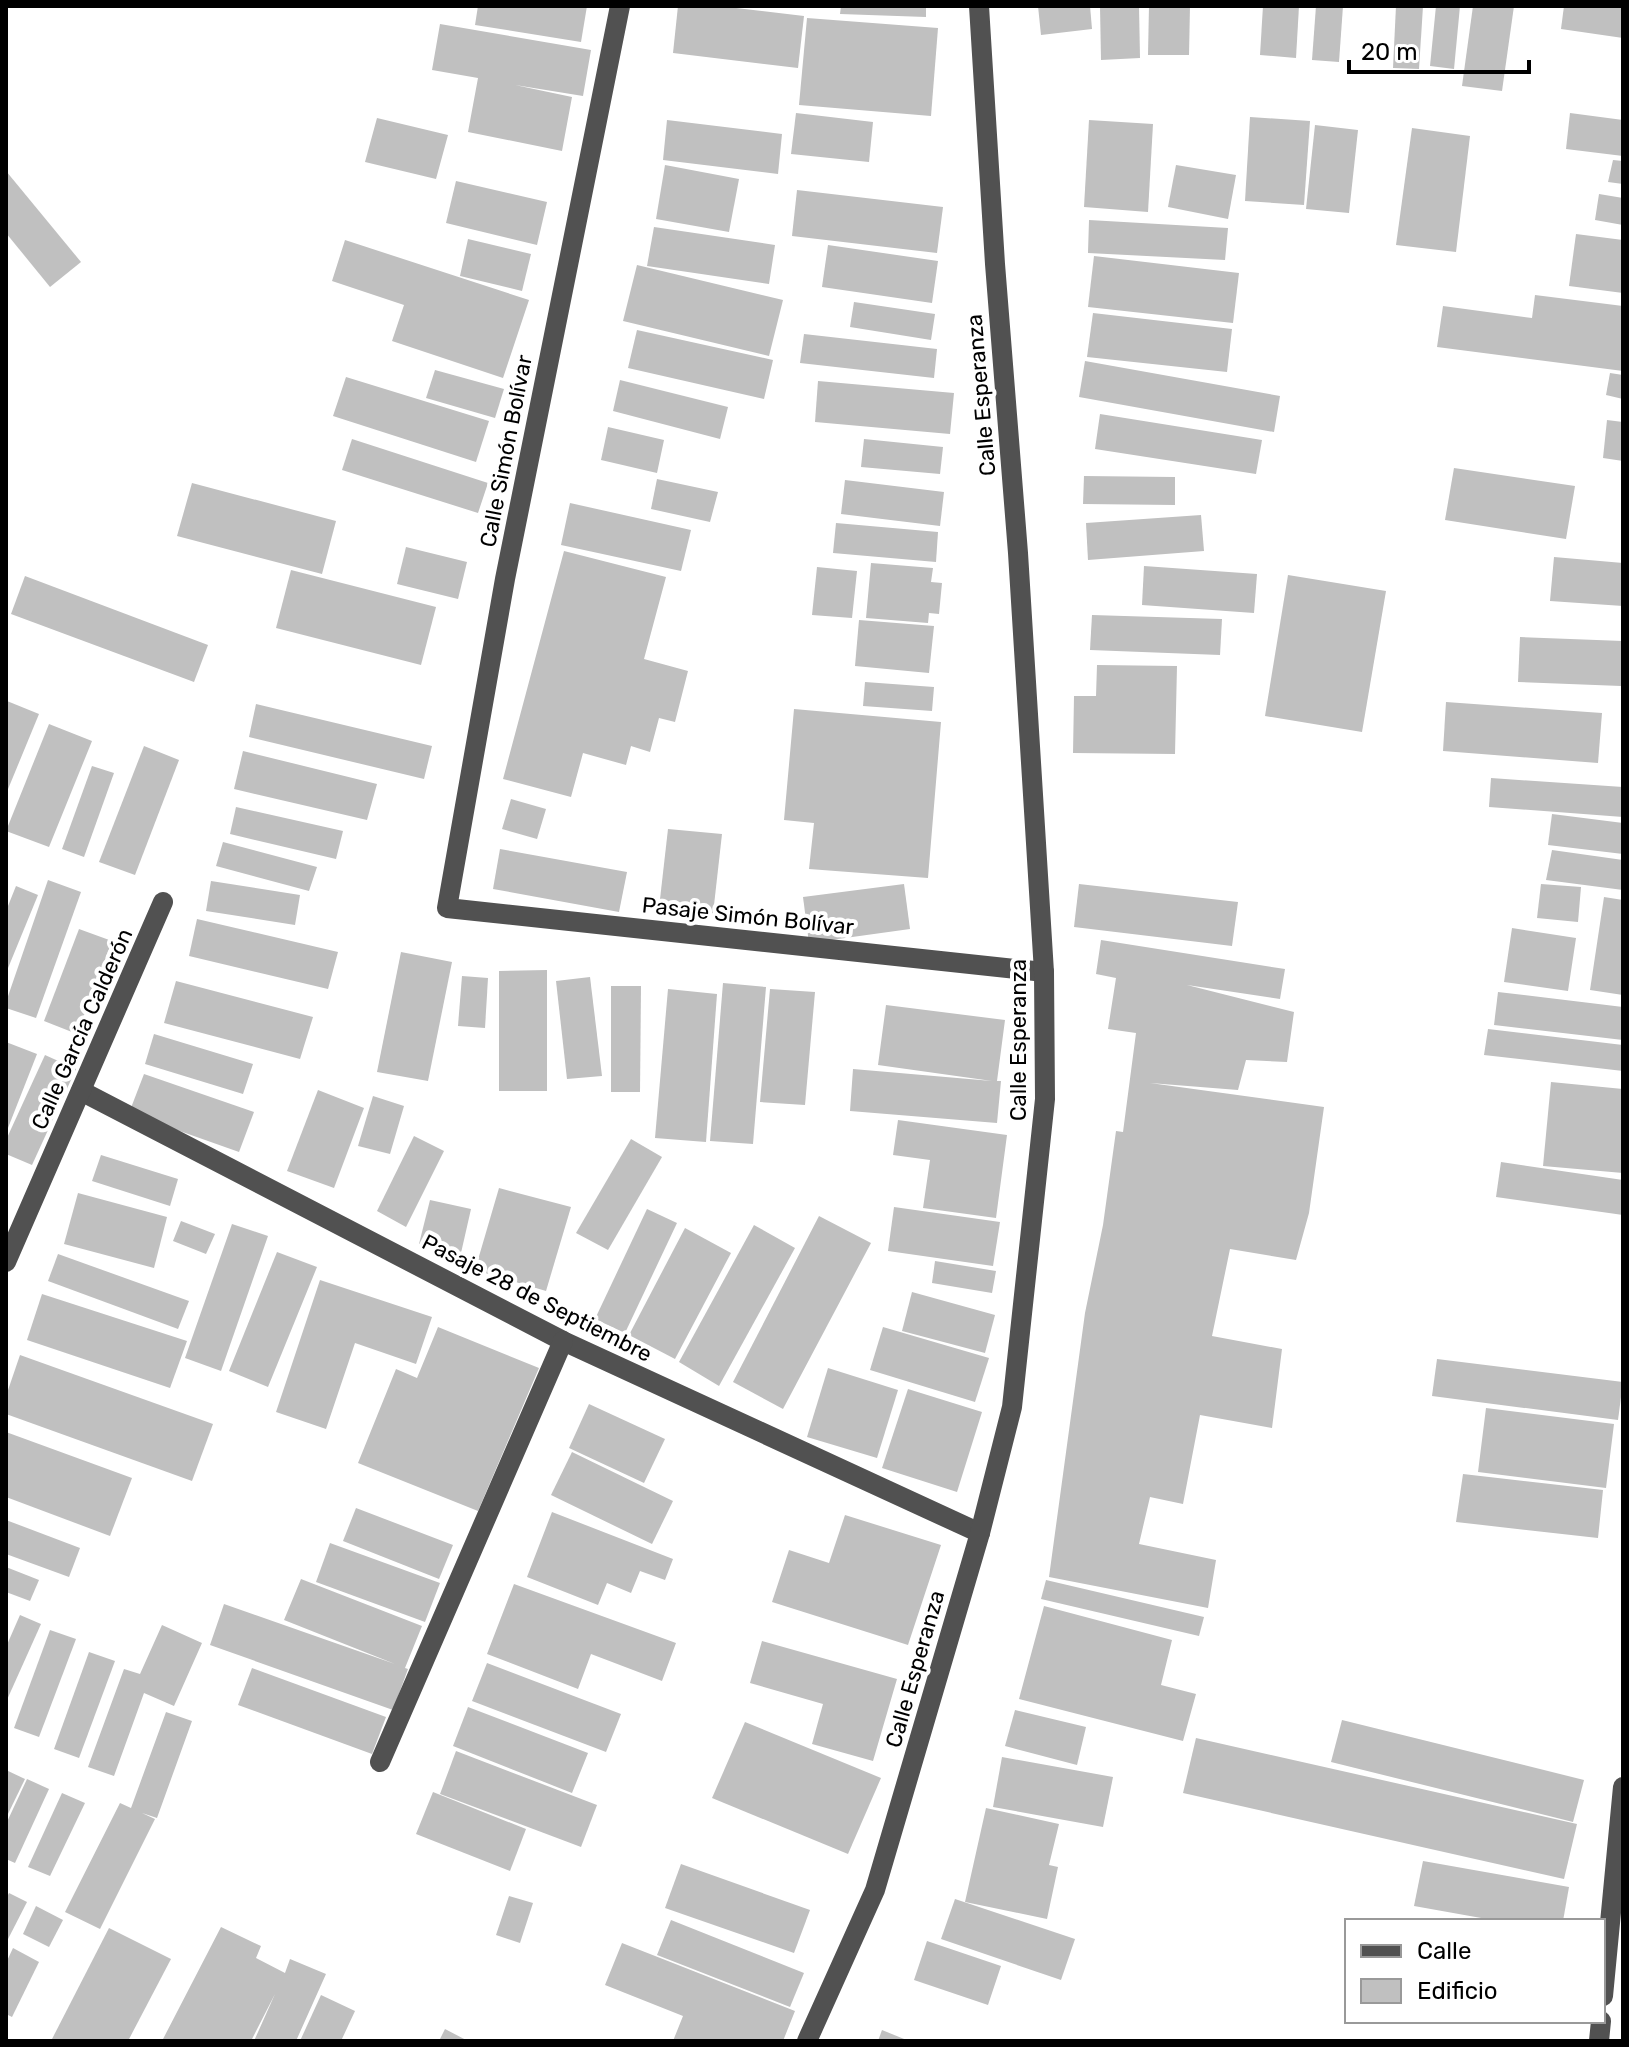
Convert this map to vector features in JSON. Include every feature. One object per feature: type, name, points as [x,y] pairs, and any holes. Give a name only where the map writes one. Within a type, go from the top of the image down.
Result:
[{"type":"street","name":"Calle Simón Bolívar","points":[[447,908],[505,579],[620,6]]},
{"type":"street","name":"Calle Esperanza","points":[[807,2041],[875,1890],[980,1533],[1012,1407],[1045,1099],[1044,972],[979,6]]},
{"type":"street","name":"Calle García Calderón","points":[[6,1262],[163,902]]},
{"type":"street","name":"Pasaje Simón Bolívar","points":[[447,908],[1044,972]]},
{"type":"street","name":"Pasaje 28 de Septiembre","points":[[81,1091],[563,1341],[980,1533]]},
{"type":"street","points":[[380,1762],[563,1341]]},
{"type":"street","points":[[1605,1975],[1622,1798]]},
{"type":"building","points":[[478,6],[587,6],[581,42],[475,25]]},
{"type":"building","points":[[678,6],[719,6],[804,16],[798,68],[673,53]]},
{"type":"building","points":[[841,6],[926,6],[926,17],[840,14]]},
{"type":"building","points":[[1038,6],[1090,6],[1092,29],[1041,35]]},
{"type":"building","points":[[1100,6],[1139,6],[1140,58],[1101,60]]},
{"type":"building","points":[[1149,6],[1190,6],[1189,55],[1148,55]]},
{"type":"building","points":[[1263,6],[1299,6],[1296,58],[1260,55]]},
{"type":"building","points":[[1316,6],[1343,6],[1339,62],[1312,60]]},
{"type":"building","points":[[1396,6],[1423,6],[1419,69],[1393,68]]},
{"type":"building","points":[[1436,6],[1460,6],[1454,69],[1430,66]]},
{"type":"building","points":[[1473,6],[1514,6],[1502,91],[1462,86]]},
{"type":"building","points":[[1564,6],[1623,6],[1623,38],[1561,29]]},
{"type":"building","points":[[807,18],[938,28],[931,116],[799,105]]},
{"type":"building","points":[[440,24],[591,50],[583,96],[515,85],[572,97],[562,151],[468,132],[478,78],[432,70]]},
{"type":"building","points":[[796,113],[873,122],[869,162],[791,154]]},
{"type":"building","points":[[1570,113],[1623,120],[1623,156],[1566,149]]},
{"type":"building","points":[[1250,117],[1310,121],[1304,205],[1245,201]]},
{"type":"building","points":[[377,118],[448,135],[436,179],[365,162]]},
{"type":"building","points":[[667,120],[782,134],[778,174],[663,160]]},
{"type":"building","points":[[1089,120],[1153,124],[1148,212],[1084,207]]},
{"type":"building","points":[[1315,125],[1358,130],[1349,213],[1306,209]]},
{"type":"building","points":[[1412,128],[1470,136],[1456,252],[1396,245]]},
{"type":"building","points":[[1613,160],[1623,161],[1623,184],[1608,182]]},
{"type":"building","points":[[665,165],[739,179],[729,232],[656,219]]},
{"type":"building","points":[[1176,165],[1236,175],[1228,219],[1168,207]]},
{"type":"building","points":[[6,171],[81,262],[50,287],[6,233]]},
{"type":"building","points":[[456,181],[547,202],[537,245],[446,223]]},
{"type":"building","points":[[797,190],[943,207],[937,253],[792,236]]},
{"type":"building","points":[[1599,194],[1623,198],[1623,225],[1595,220]]},
{"type":"building","points":[[1089,220],[1228,228],[1225,260],[1088,253]]},
{"type":"building","points":[[654,227],[775,245],[769,284],[647,266]]},
{"type":"building","points":[[1576,234],[1623,240],[1623,293],[1569,286]]},
{"type":"building","points":[[468,239],[531,254],[522,291],[460,276]]},
{"type":"building","points":[[345,240],[529,300],[503,378],[392,341],[404,305],[332,281]]},
{"type":"building","points":[[828,245],[938,261],[932,303],[822,287]]},
{"type":"building","points":[[1094,256],[1239,273],[1233,323],[1088,307]]},
{"type":"building","points":[[637,265],[783,300],[769,356],[623,321]]},
{"type":"building","points":[[1535,295],[1623,306],[1623,371],[1437,347],[1443,306],[1532,318]]},
{"type":"building","points":[[854,302],[935,314],[931,340],[850,327]]},
{"type":"building","points":[[1093,313],[1232,329],[1227,372],[1087,357]]},
{"type":"building","points":[[637,330],[773,360],[764,399],[628,368]]},
{"type":"building","points":[[804,334],[937,349],[934,378],[800,363]]},
{"type":"building","points":[[1085,361],[1280,396],[1274,432],[1079,397]]},
{"type":"building","points":[[435,370],[504,389],[495,418],[426,398]]},
{"type":"building","points":[[1610,373],[1623,375],[1623,399],[1606,395]]},
{"type":"building","points":[[346,377],[489,421],[476,462],[333,416]]},
{"type":"building","points":[[620,380],[728,407],[720,439],[613,411]]},
{"type":"building","points":[[818,381],[954,393],[950,434],[815,422]]},
{"type":"building","points":[[1100,414],[1262,440],[1256,474],[1095,449]]},
{"type":"building","points":[[1607,420],[1623,422],[1623,461],[1603,458]]},
{"type":"building","points":[[608,427],[664,440],[657,473],[601,460]]},
{"type":"building","points":[[352,439],[488,483],[478,513],[342,470]]},
{"type":"building","points":[[864,439],[943,447],[940,474],[861,467]]},
{"type":"building","points":[[1454,468],[1575,486],[1566,539],[1445,520]]},
{"type":"building","points":[[1084,476],[1175,477],[1175,505],[1083,504]]},
{"type":"building","points":[[657,479],[718,492],[710,522],[651,509]]},
{"type":"building","points":[[845,480],[944,492],[940,526],[841,514]]},
{"type":"building","points":[[192,483],[336,521],[322,574],[177,536]]},
{"type":"building","points":[[570,503],[691,530],[681,571],[561,545]]},
{"type":"building","points":[[1201,515],[1204,551],[1088,560],[1086,523]]},
{"type":"building","points":[[836,523],[938,532],[936,562],[833,553]]},
{"type":"building","points":[[406,547],[467,562],[458,599],[397,584]]},
{"type":"building","points":[[564,551],[666,577],[644,659],[688,671],[675,722],[659,718],[650,752],[631,746],[626,765],[583,753],[571,797],[503,779]]},
{"type":"building","points":[[1554,557],[1623,563],[1623,606],[1550,601]]},
{"type":"building","points":[[871,563],[933,568],[931,582],[942,583],[939,614],[929,613],[928,623],[866,618]]},
{"type":"building","points":[[1144,566],[1257,574],[1254,613],[1142,605]]},
{"type":"building","points":[[817,567],[857,571],[852,618],[812,615]]},
{"type":"building","points":[[291,570],[436,607],[421,665],[276,628]]},
{"type":"building","points":[[1288,575],[1386,591],[1362,732],[1265,716]]},
{"type":"building","points":[[25,576],[208,645],[194,682],[11,614]]},
{"type":"building","points":[[1092,615],[1222,619],[1220,655],[1090,650]]},
{"type":"building","points":[[859,620],[934,626],[929,673],[855,666]]},
{"type":"building","points":[[1520,637],[1623,641],[1621,686],[1518,682]]},
{"type":"building","points":[[1097,665],[1177,666],[1175,754],[1073,753],[1074,696],[1096,696]]},
{"type":"building","points":[[865,682],[934,687],[932,711],[863,706]]},
{"type":"building","points":[[7,701],[39,714],[6,794],[6,705]]},
{"type":"building","points":[[1446,702],[1602,713],[1598,763],[1443,751]]},
{"type":"building","points":[[256,704],[432,746],[424,779],[249,737]]},
{"type":"building","points":[[794,709],[941,722],[928,878],[809,869],[814,823],[784,820]]},
{"type":"building","points":[[49,724],[92,741],[49,847],[6,831]]},
{"type":"building","points":[[144,746],[179,760],[135,875],[99,862]]},
{"type":"building","points":[[243,751],[377,784],[367,820],[234,789]]},
{"type":"building","points":[[92,766],[114,773],[84,857],[62,849]]},
{"type":"building","points":[[1491,778],[1623,787],[1623,817],[1489,807]]},
{"type":"building","points":[[511,799],[546,809],[537,839],[502,829]]},
{"type":"building","points":[[236,807],[343,831],[336,859],[230,834]]},
{"type":"building","points":[[1552,814],[1623,823],[1623,854],[1548,845]]},
{"type":"building","points":[[668,829],[722,834],[713,914],[659,908]]},
{"type":"building","points":[[223,842],[317,867],[309,891],[216,866]]},
{"type":"building","points":[[500,849],[627,872],[619,912],[493,889]]},
{"type":"building","points":[[1552,850],[1623,860],[1623,890],[1546,880]]},
{"type":"building","points":[[48,880],[81,892],[36,1018],[6,1008],[6,1002]]},
{"type":"building","points":[[211,881],[300,895],[295,925],[206,911]]},
{"type":"building","points":[[904,884],[910,929],[809,943],[803,897]]},
{"type":"building","points":[[1079,884],[1238,902],[1232,946],[1074,927]]},
{"type":"building","points":[[1541,884],[1581,887],[1578,922],[1537,918]]},
{"type":"building","points":[[16,886],[38,895],[6,973],[6,911]]},
{"type":"building","points":[[1604,897],[1623,900],[1623,995],[1590,990]]},
{"type":"building","points":[[197,919],[338,952],[328,989],[189,956]]},
{"type":"building","points":[[1512,928],[1576,938],[1568,991],[1504,982]]},
{"type":"building","points":[[79,929],[112,941],[77,1034],[44,1021]]},
{"type":"building","points":[[1101,940],[1285,969],[1280,999],[1187,985],[1294,1012],[1287,1062],[1246,1060],[1238,1090],[1150,1083],[1324,1107],[1309,1213],[1296,1260],[1230,1249],[1212,1336],[1282,1349],[1272,1428],[1200,1415],[1183,1504],[1150,1497],[1139,1544],[1216,1560],[1208,1608],[1049,1577],[1085,1313],[1103,1225],[1116,1131],[1123,1132],[1136,1033],[1108,1029],[1116,978],[1096,974]]},
{"type":"building","points":[[401,952],[452,962],[428,1081],[377,1072]]},
{"type":"building","points":[[547,970],[547,1091],[499,1091],[499,971]]},
{"type":"building","points":[[462,976],[488,978],[485,1028],[458,1026]]},
{"type":"building","points":[[590,977],[602,1076],[567,1079],[556,981]]},
{"type":"building","points":[[176,981],[313,1017],[300,1059],[164,1023]]},
{"type":"building","points":[[723,983],[766,987],[753,1144],[710,1141]]},
{"type":"building","points":[[611,986],[641,986],[640,1092],[611,1092]]},
{"type":"building","points":[[668,989],[717,994],[706,1142],[655,1138]]},
{"type":"building","points":[[770,989],[815,992],[805,1105],[760,1102]]},
{"type":"building","points":[[1498,992],[1623,1007],[1623,1040],[1494,1025]]},
{"type":"building","points":[[886,1005],[1005,1020],[997,1081],[1001,1081],[997,1123],[850,1111],[853,1069],[992,1081],[878,1065]]},
{"type":"building","points":[[1488,1029],[1623,1045],[1623,1071],[1484,1055]]},
{"type":"building","points":[[154,1034],[253,1064],[243,1094],[145,1064]]},
{"type":"building","points":[[6,1042],[37,1054],[6,1133]]},
{"type":"building","points":[[45,1055],[76,1069],[32,1165],[6,1154],[6,1140]]},
{"type":"building","points":[[144,1074],[254,1112],[239,1152],[129,1113]]},
{"type":"building","points":[[1551,1082],[1623,1089],[1623,1173],[1543,1166]]},
{"type":"building","points":[[318,1090],[364,1108],[334,1188],[287,1171]]},
{"type":"building","points":[[373,1096],[404,1106],[390,1154],[358,1146]]},
{"type":"building","points":[[898,1120],[1007,1135],[996,1218],[923,1208],[930,1160],[893,1155]]},
{"type":"building","points":[[414,1136],[444,1151],[406,1227],[377,1211]]},
{"type":"building","points":[[631,1139],[662,1157],[608,1250],[576,1233]]},
{"type":"building","points":[[101,1155],[178,1179],[170,1206],[92,1181]]},
{"type":"building","points":[[1501,1162],[1623,1180],[1623,1215],[1496,1197]]},
{"type":"building","points":[[499,1188],[571,1207],[546,1291],[475,1270]]},
{"type":"building","points":[[78,1193],[167,1217],[154,1268],[64,1244]]},
{"type":"building","points":[[430,1200],[471,1209],[461,1253],[419,1244]]},
{"type":"building","points":[[894,1207],[1000,1222],[993,1266],[888,1251]]},
{"type":"building","points":[[647,1209],[677,1223],[625,1333],[595,1319]]},
{"type":"building","points":[[819,1216],[871,1243],[783,1409],[733,1382]]},
{"type":"building","points":[[181,1221],[215,1234],[206,1254],[173,1241]]},
{"type":"building","points":[[232,1224],[268,1236],[221,1371],[185,1358]]},
{"type":"building","points":[[754,1225],[795,1248],[719,1386],[679,1362]]},
{"type":"building","points":[[685,1228],[731,1253],[675,1359],[629,1335]]},
{"type":"building","points":[[277,1252],[317,1267],[268,1387],[229,1371]]},
{"type":"building","points":[[58,1254],[189,1301],[178,1329],[48,1281]]},
{"type":"building","points":[[935,1261],[996,1271],[992,1293],[932,1283]]},
{"type":"building","points":[[320,1280],[432,1317],[416,1364],[355,1343],[326,1429],[276,1412]]},
{"type":"building","points":[[912,1292],[995,1315],[985,1353],[902,1331]]},
{"type":"building","points":[[42,1294],[187,1341],[170,1388],[27,1340]]},
{"type":"building","points":[[438,1327],[539,1368],[478,1511],[358,1463],[396,1369],[417,1378]]},
{"type":"building","points":[[883,1327],[989,1358],[975,1402],[870,1370]]},
{"type":"building","points":[[20,1355],[213,1424],[192,1481],[6,1414],[6,1396]]},
{"type":"building","points":[[1437,1359],[1623,1382],[1618,1420],[1432,1396]]},
{"type":"building","points":[[828,1368],[898,1390],[877,1458],[807,1437]]},
{"type":"building","points":[[908,1389],[982,1412],[957,1492],[882,1468]]},
{"type":"building","points":[[589,1404],[665,1439],[644,1483],[569,1448]]},
{"type":"building","points":[[1486,1408],[1614,1424],[1606,1488],[1478,1472]]},
{"type":"building","points":[[6,1432],[132,1478],[110,1536],[6,1497]]},
{"type":"building","points":[[572,1452],[673,1501],[652,1544],[551,1495]]},
{"type":"building","points":[[1463,1474],[1603,1490],[1598,1538],[1456,1522]]},
{"type":"building","points":[[356,1508],[453,1545],[439,1579],[343,1541]]},
{"type":"building","points":[[552,1512],[673,1559],[665,1580],[640,1571],[631,1593],[607,1583],[598,1605],[527,1577]]},
{"type":"building","points":[[845,1515],[941,1545],[908,1645],[772,1602],[789,1550],[829,1563]]},
{"type":"building","points":[[6,1520],[80,1548],[69,1577],[6,1554]]},
{"type":"building","points":[[330,1543],[440,1583],[425,1622],[316,1582]]},
{"type":"building","points":[[6,1567],[39,1580],[30,1601],[6,1592]]},
{"type":"building","points":[[301,1579],[422,1626],[393,1710],[210,1645],[224,1604],[395,1664],[284,1620]]},
{"type":"building","points":[[1046,1580],[1204,1617],[1199,1636],[1041,1599]]},
{"type":"building","points":[[514,1584],[676,1643],[662,1681],[591,1654],[578,1689],[487,1654]]},
{"type":"building","points":[[1044,1606],[1172,1640],[1161,1685],[1196,1694],[1183,1741],[1019,1699]]},
{"type":"building","points":[[20,1615],[41,1624],[6,1702],[6,1647]]},
{"type":"building","points":[[162,1625],[202,1643],[174,1706],[144,1693],[114,1776],[88,1767],[124,1669],[140,1674]]},
{"type":"building","points":[[50,1630],[76,1639],[39,1737],[14,1728]]},
{"type":"building","points":[[762,1641],[897,1679],[873,1761],[812,1744],[823,1704],[750,1683]]},
{"type":"building","points":[[89,1652],[115,1661],[79,1758],[54,1749]]},
{"type":"building","points":[[487,1663],[621,1714],[606,1752],[472,1701]]},
{"type":"building","points":[[252,1668],[386,1717],[372,1754],[238,1705]]},
{"type":"building","points":[[468,1707],[588,1753],[572,1793],[453,1746]]},
{"type":"building","points":[[1015,1710],[1086,1727],[1077,1765],[1005,1746]]},
{"type":"building","points":[[166,1712],[192,1721],[157,1818],[142,1813],[155,1819],[100,1929],[65,1912],[120,1803],[131,1808]]},
{"type":"building","points":[[1342,1720],[1584,1780],[1573,1822],[1331,1762]]},
{"type":"building","points":[[745,1722],[881,1778],[848,1854],[712,1798]]},
{"type":"building","points":[[1196,1738],[1577,1824],[1564,1879],[1183,1793]]},
{"type":"building","points":[[456,1751],[597,1805],[581,1847],[440,1794]]},
{"type":"building","points":[[1002,1757],[1113,1777],[1103,1827],[993,1807]]},
{"type":"building","points":[[6,1770],[25,1779],[6,1818]]},
{"type":"building","points":[[27,1779],[49,1789],[15,1863],[6,1859],[6,1824]]},
{"type":"building","points":[[433,1792],[526,1829],[510,1871],[416,1834]]},
{"type":"building","points":[[62,1793],[85,1803],[50,1876],[28,1867]]},
{"type":"building","points":[[986,1808],[1059,1824],[1049,1865],[1058,1867],[1047,1919],[965,1902]]},
{"type":"building","points":[[1423,1861],[1569,1887],[1563,1919],[1487,1919],[1414,1906]]},
{"type":"building","points":[[681,1864],[810,1910],[794,1953],[665,1908]]},
{"type":"building","points":[[9,1893],[27,1902],[6,1943],[6,1899]]},
{"type":"building","points":[[509,1896],[533,1903],[520,1943],[496,1935]]},
{"type":"building","points":[[955,1899],[1075,1939],[1061,1980],[941,1939]]},
{"type":"building","points":[[36,1906],[63,1920],[49,1947],[23,1934]]},
{"type":"building","points":[[671,1920],[804,1973],[790,2007],[657,1955]]},
{"type":"building","points":[[221,1927],[261,1946],[256,1958],[285,1973],[290,1959],[326,1974],[296,2041],[254,2041],[275,1994],[251,2041],[162,2041]]},
{"type":"building","points":[[109,1928],[171,1959],[128,2041],[51,2041]]},
{"type":"building","points":[[927,1941],[1001,1966],[988,2005],[914,1980]]},
{"type":"building","points":[[622,1943],[795,2011],[783,2041],[673,2041],[683,2016],[605,1985]]},
{"type":"building","points":[[13,1948],[39,1962],[12,2017],[6,2014],[6,1963]]},
{"type":"building","points":[[321,1995],[355,2011],[341,2041],[300,2041]]},
{"type":"building","points":[[445,2029],[468,2041],[439,2041]]},
{"type":"building","points":[[882,2030],[909,2041],[878,2041]]}]
